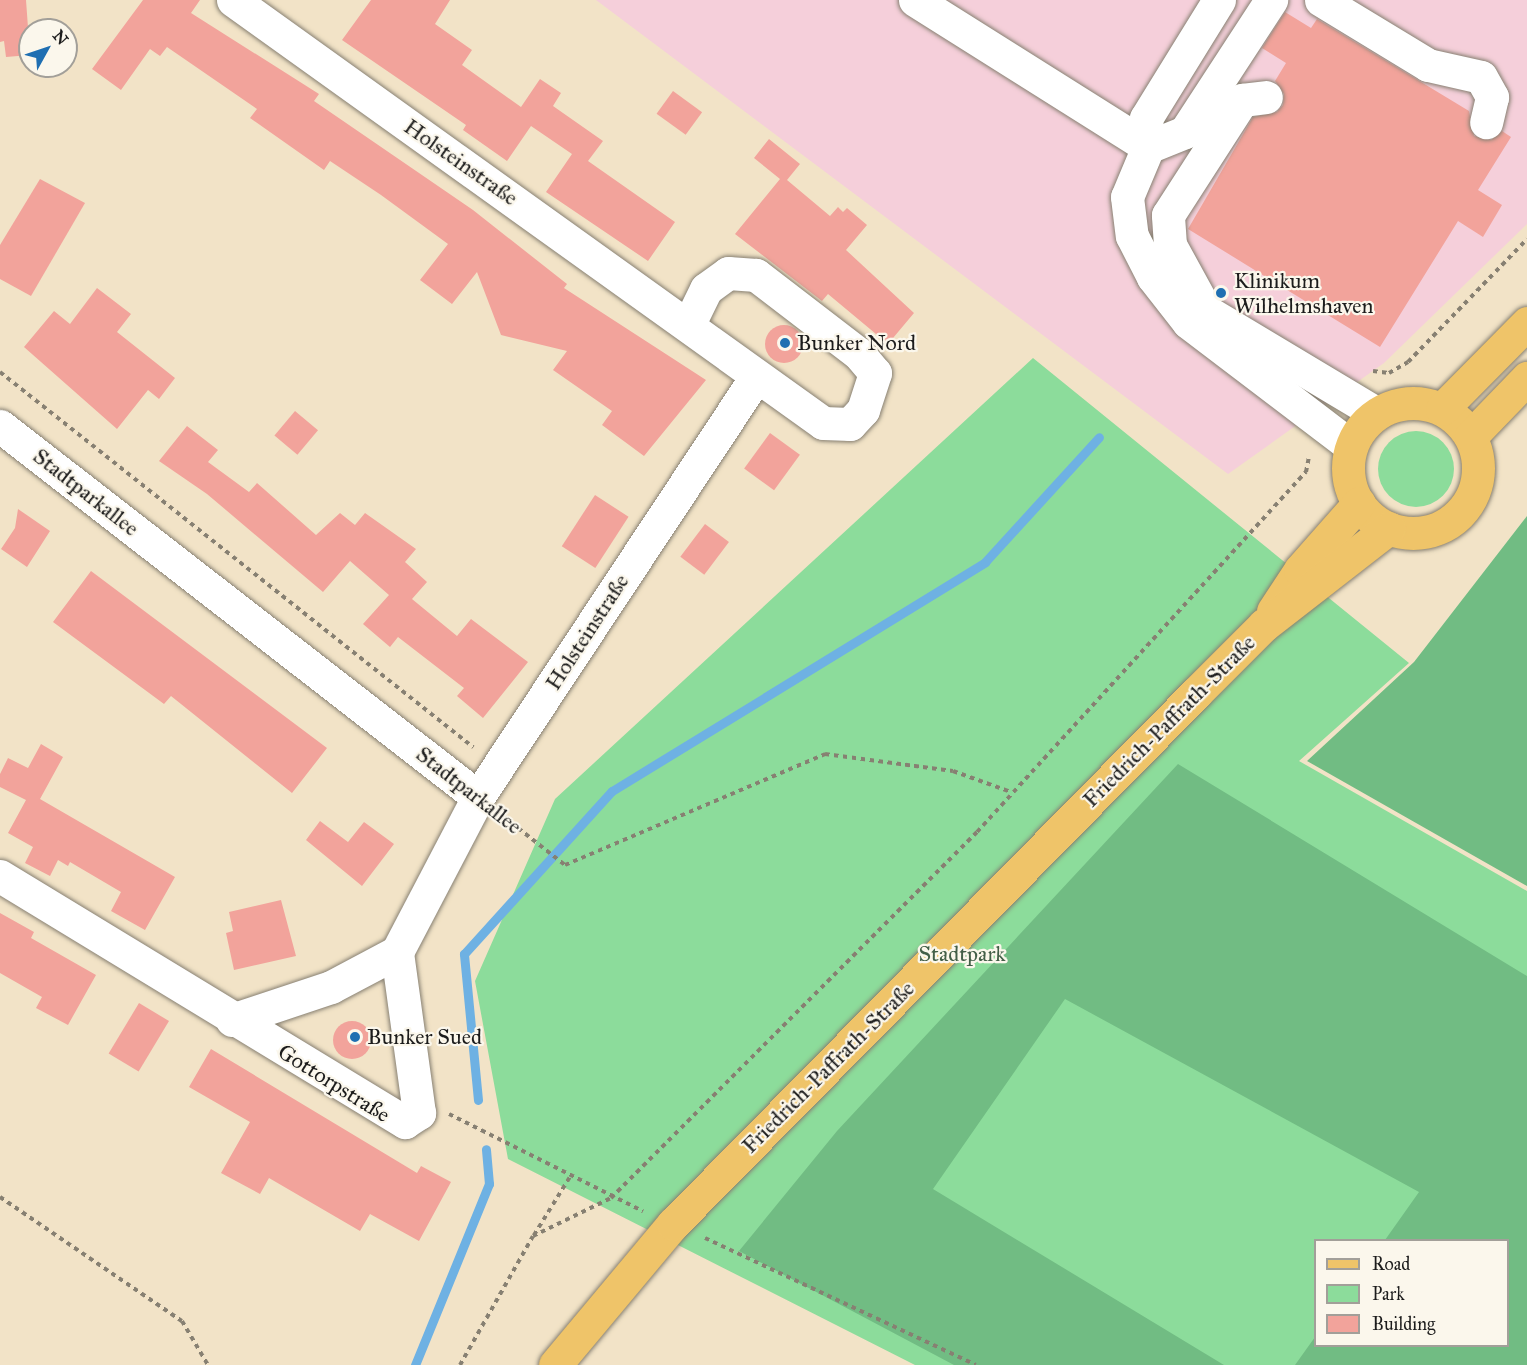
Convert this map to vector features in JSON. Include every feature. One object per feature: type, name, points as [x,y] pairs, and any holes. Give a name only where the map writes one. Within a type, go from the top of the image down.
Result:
[{"type":"main road","points":[[1442,409],[1527,323]]},
{"type":"main road","points":[[1471,436],[1527,378]]},
{"type":"main road","points":[[1408,403],[1442,409],[1471,436],[1479,475],[1462,511],[1428,532],[1389,528],[1359,503],[1348,466],[1351,446],[1376,413],[1408,403]]},
{"type":"main road","name":"Friedrich-Paffrath-Straße","points":[[1264,625],[1300,570],[1359,503]]},
{"type":"main road","name":"Friedrich-Paffrath-Straße","points":[[555,1365],[674,1224],[1264,625],[1389,528]]},
{"type":"street","name":"Holsteinstraße","points":[[233,0],[823,423],[850,424],[863,410],[875,373],[860,354],[756,275],[728,273],[706,289],[688,324]]},
{"type":"street","points":[[915,0],[1148,147]]},
{"type":"street","points":[[1148,147],[1185,132],[1270,0]]},
{"type":"street","points":[[1320,0],[1428,65],[1481,77],[1492,97],[1486,122]]},
{"type":"street","points":[[1241,46],[1212,12],[1146,118],[1148,147],[1131,179],[1126,216],[1140,257],[1158,285],[1188,322],[1351,446]]},
{"type":"street","points":[[1210,92],[1215,140]]},
{"type":"street","points":[[1204,307],[1170,245],[1168,215],[1242,100],[1266,97]]},
{"type":"street","points":[[1158,285],[1204,307],[1376,413]]},
{"type":"street","name":"Holsteinstraße","points":[[478,797],[756,377]]},
{"type":"street","name":"Stadtparkallee","points":[[0,426],[478,797]]},
{"type":"street","points":[[232,1020],[331,987],[397,952],[478,797]]},
{"type":"street","name":"Gottorpstraße","points":[[0,876],[397,1122],[413,1120],[420,1113],[397,952]]},
{"type":"path","points":[[1362,370],[1389,373],[1408,362],[1527,239]]},
{"type":"path","points":[[0,372],[480,752]]},
{"type":"path","points":[[534,1236],[611,1198],[1011,792],[1306,472],[1308,448]]},
{"type":"path","name":"Stadtparkallee","points":[[478,797],[565,865],[825,754],[952,771],[1011,792]]},
{"type":"path","points":[[418,1096],[611,1198],[674,1224],[976,1365]]},
{"type":"path","points":[[460,1365],[571,1175]]},
{"type":"path","points":[[0,1197],[182,1321],[208,1365]]},
{"type":"shaded area","name":"Klinikum Wilhelmshaven","points":[[596,0],[1527,0],[1527,224],[1384,363],[1228,474]]},
{"type":"green space","name":"Stadtpark","points":[[1033,358],[1409,663],[1299,761],[1527,891],[1527,1365],[915,1365],[508,1159],[475,981],[555,799]]},
{"type":"green space","points":[[1416,431],[1430,434],[1443,442],[1451,455],[1454,469],[1451,483],[1443,496],[1430,504],[1416,507],[1402,504],[1389,496],[1381,483],[1378,469],[1381,455],[1389,442],[1402,434]]},
{"type":"green space","points":[[1527,516],[1527,886],[1307,761],[1414,662]]},
{"type":"green space","points":[[1178,764],[1527,976],[1527,1365],[1295,1365],[1314,1338],[1314,1347],[1509,1347],[1509,1239],[1386,1239],[1419,1192],[1065,999],[933,1189],[1224,1365],[954,1365],[739,1251],[837,1131]]},
{"type":"building","points":[[0,0],[26,0],[27,18],[18,18],[18,56],[6,57],[4,41],[0,42]]},
{"type":"building","points":[[143,0],[200,0],[191,13],[319,94],[314,101],[473,210],[567,284],[564,288],[706,380],[644,456],[602,425],[612,411],[553,370],[567,351],[501,335],[477,272],[452,304],[420,280],[448,244],[381,195],[330,161],[324,170],[250,118],[257,109],[167,47],[160,56],[150,49],[121,90],[92,69]]},
{"type":"building","points":[[371,0],[450,0],[435,24],[472,50],[462,65],[521,107],[540,79],[561,93],[553,106],[603,141],[588,161],[675,222],[648,261],[546,192],[572,154],[531,126],[507,161],[463,130],[466,125],[342,40]]},
{"type":"building","points":[[1285,12],[1311,28],[1317,19],[1469,111],[1474,136],[1491,140],[1502,131],[1511,137],[1478,190],[1502,205],[1483,237],[1458,221],[1380,347],[1188,229],[1253,117],[1277,112],[1283,105],[1284,94],[1275,81],[1286,63],[1262,48]]},
{"type":"building","points":[[673,91],[702,112],[686,135],[657,114]]},
{"type":"building","points":[[769,139],[800,164],[787,180],[830,216],[838,207],[843,212],[847,208],[867,225],[846,250],[914,313],[888,344],[828,294],[822,301],[735,234],[780,179],[754,158]]},
{"type":"building","points":[[40,179],[85,203],[31,296],[0,279],[0,245]]},
{"type":"building","points":[[97,288],[131,314],[117,332],[175,378],[159,399],[148,390],[117,429],[24,347],[54,311],[70,324]]},
{"type":"building","points":[[784,325],[797,331],[803,344],[797,357],[784,363],[771,357],[765,344],[771,331]]},
{"type":"building","points":[[295,411],[318,430],[297,455],[274,436]]},
{"type":"building","points":[[187,426],[218,450],[208,462],[249,492],[257,483],[316,535],[340,513],[355,525],[365,513],[416,549],[405,562],[427,582],[412,599],[457,636],[471,619],[528,662],[483,718],[457,696],[464,688],[398,637],[390,647],[363,624],[389,595],[350,561],[323,592],[207,494],[159,461]]},
{"type":"building","points":[[770,433],[800,455],[774,490],[744,469]]},
{"type":"building","points":[[595,495],[629,517],[595,568],[562,546]]},
{"type":"building","points":[[18,509],[50,531],[27,567],[1,549],[15,528]]},
{"type":"building","points":[[705,524],[729,542],[704,575],[680,557]]},
{"type":"building","points":[[91,571],[327,748],[292,793],[171,696],[164,704],[53,622]]},
{"type":"building","points":[[41,744],[63,757],[40,799],[175,877],[145,930],[111,911],[121,892],[70,862],[68,866],[58,860],[50,876],[25,863],[33,847],[8,833],[26,800],[0,787],[0,774],[8,758],[28,768]]},
{"type":"building","points":[[320,821],[348,842],[364,822],[394,844],[362,886],[306,840]]},
{"type":"building","points":[[281,900],[296,956],[234,970],[226,933],[233,931],[229,912]]},
{"type":"building","points":[[0,913],[34,932],[31,938],[96,975],[68,1025],[36,1008],[42,997],[0,973]]},
{"type":"building","points":[[139,1003],[169,1021],[139,1072],[109,1054]]},
{"type":"building","points":[[352,1021],[365,1027],[371,1040],[365,1053],[352,1059],[339,1053],[333,1040],[339,1027]]},
{"type":"building","points":[[211,1049],[417,1173],[421,1166],[451,1182],[419,1241],[370,1214],[360,1231],[269,1178],[260,1194],[221,1173],[250,1122],[189,1087]]},
{"type":"waterway","points":[[478,1100],[464,954],[612,791],[985,562],[1099,437]]},
{"type":"waterway","points":[[415,1365],[489,1184],[486,1149]]},
{"type":"place","name":"Klinikum Wilhelmshaven","points":[[1221,293]]},
{"type":"place","name":"Bunker Nord","points":[[785,343]]},
{"type":"place","name":"Bunker Sued","points":[[355,1037]]}]
